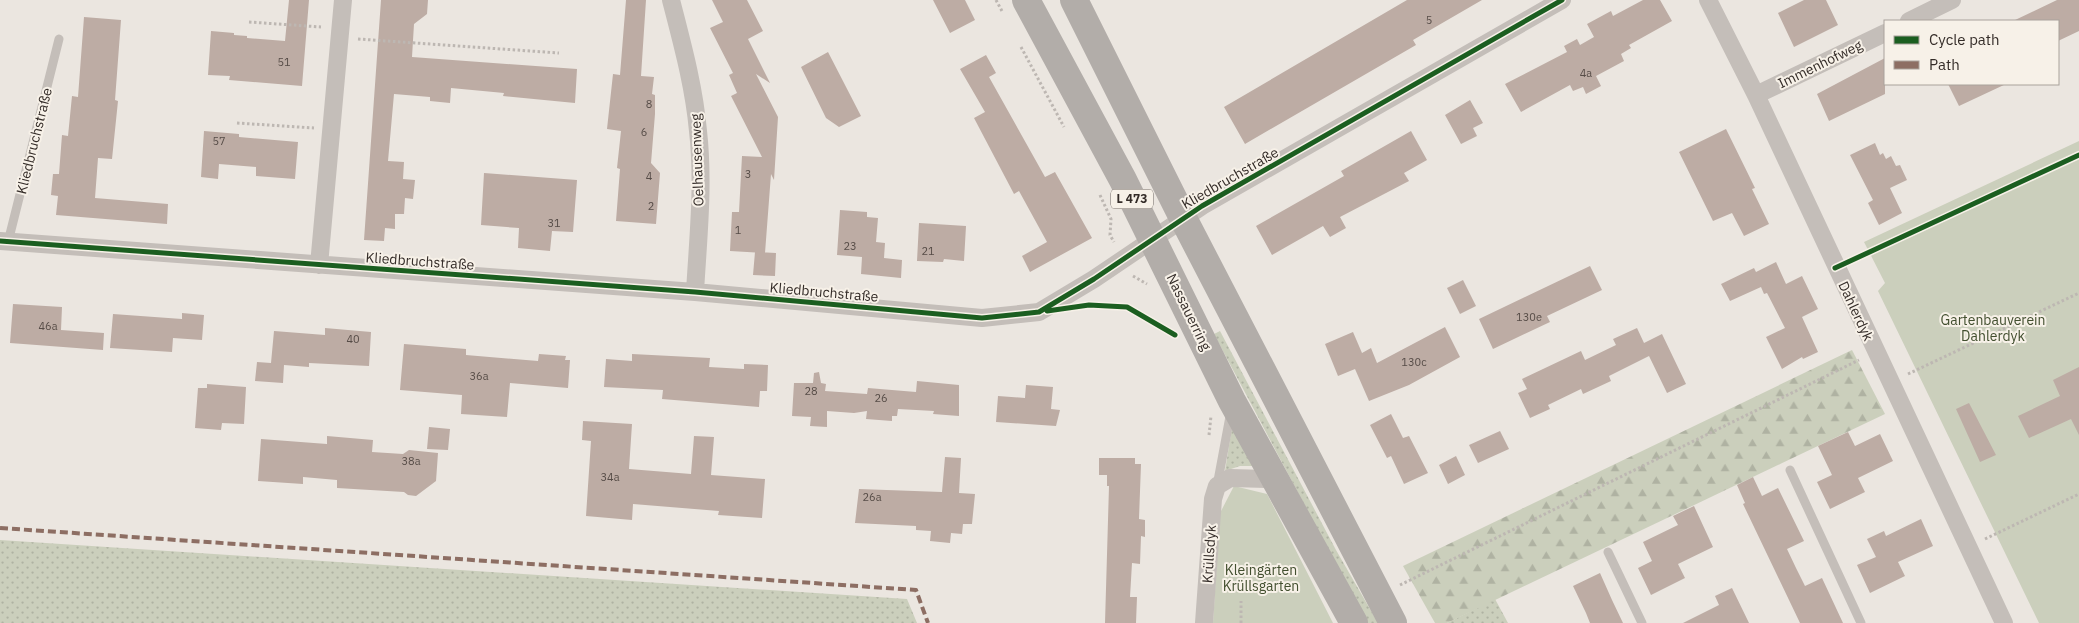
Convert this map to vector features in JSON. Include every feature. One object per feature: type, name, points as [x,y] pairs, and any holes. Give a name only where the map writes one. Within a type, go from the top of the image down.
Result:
[{"type":"main road","name":"Nassauerring","points":[[1026,0],[1117,169],[1232,401],[1354,623]]},
{"type":"main road","name":"L 473","points":[[1074,0],[1183,218],[1393,623]]},
{"type":"street","points":[[320,265],[343,0]]},
{"type":"street","name":"Oelhausenweg","points":[[670,0],[689,69],[698,132],[700,196],[695,292]]},
{"type":"street","name":"Kliedbruchstraße","points":[[4,242],[695,292],[982,318],[1039,312],[1153,240],[1183,218],[1562,0]]},
{"type":"street","name":"Dahlerdyk","points":[[1708,0],[1756,96],[2004,623]]},
{"type":"street","points":[[1910,20],[1952,0]]},
{"type":"street","name":"Immenhofweg","points":[[1756,96],[1884,32]]},
{"type":"street","points":[[1217,486],[1230,478],[1267,478],[1277,483]]},
{"type":"street","name":"Krüllsdyk","points":[[1204,623],[1213,499],[1217,486]]},
{"type":"lane","name":"Kliedbruchstraße","points":[[4,242],[59,39]]},
{"type":"lane","name":"Krüllsdyk","points":[[1217,486],[1232,401]]},
{"type":"lane","points":[[1790,470],[1861,623]]},
{"type":"lane","points":[[1608,552],[1642,623]]},
{"type":"path","points":[[249,22],[340,33],[559,53]]},
{"type":"path","points":[[237,124],[332,129]]},
{"type":"path","points":[[1889,382],[2079,293]]},
{"type":"path","points":[[1399,585],[1876,353]]},
{"type":"path","points":[[1967,547],[2079,494]]},
{"type":"path","points":[[1241,623],[1242,601]]},
{"type":"green space","name":"Gartenbauverein Dahlerdyk","points":[[2079,141],[2079,623],[2039,623],[1878,291],[1885,283],[1864,242]]},
{"type":"green space","points":[[1220,331],[1336,550],[1378,623],[1367,623],[1214,334]]},
{"type":"green space","points":[[1852,350],[1885,414],[1447,623],[1435,623],[1403,566]]},
{"type":"green space","points":[[1232,427],[1255,466],[1240,466],[1225,471]]},
{"type":"green space","name":"Kleingärten Krüllsgarten","points":[[1234,486],[1267,494],[1333,623],[1213,623],[1220,513]]},
{"type":"green space","points":[[0,540],[907,599],[917,623],[0,623]]},
{"type":"green space","points":[[1495,599],[1508,623],[1447,623]]},
{"type":"building","points":[[289,0],[309,0],[302,86],[229,80],[230,76],[208,75],[211,31],[234,33],[234,35],[247,36],[247,38],[285,41]]},
{"type":"building","points":[[381,0],[428,0],[427,14],[414,24],[412,57],[577,69],[575,103],[503,96],[504,93],[451,88],[450,103],[430,101],[430,97],[394,94],[388,161],[404,162],[403,179],[415,180],[413,199],[405,198],[404,214],[395,214],[395,229],[385,228],[384,241],[364,240]]},
{"type":"building","points":[[626,0],[646,0],[641,76],[654,77],[652,94],[655,95],[655,114],[651,163],[660,173],[656,224],[616,221],[620,169],[617,168],[621,131],[607,129],[613,74],[620,75]]},
{"type":"building","points":[[712,0],[747,0],[763,31],[748,39],[770,83],[756,74],[778,117],[774,180],[771,174],[765,253],[730,251],[732,212],[739,212],[742,156],[762,157],[731,96],[737,93],[729,75],[733,73],[710,28],[723,22]]},
{"type":"building","points":[[933,0],[965,0],[975,20],[950,33]]},
{"type":"building","points":[[1407,0],[1482,0],[1413,40],[1416,45],[1245,144],[1224,107]]},
{"type":"building","points":[[1643,0],[1660,0],[1672,21],[1629,45],[1631,48],[1621,54],[1624,61],[1596,76],[1601,86],[1586,94],[1583,87],[1573,91],[1570,85],[1521,112],[1505,84],[1567,52],[1564,46],[1577,39],[1580,45],[1594,37],[1587,24],[1611,11],[1613,16]]},
{"type":"building","points":[[1804,0],[1826,0],[1838,25],[1794,47],[1778,13]]},
{"type":"building","points":[[2057,0],[2079,0],[2079,31],[2059,41],[2059,20],[2015,20]]},
{"type":"building","points":[[84,17],[121,20],[115,100],[118,101],[112,159],[98,158],[95,198],[168,204],[167,224],[56,215],[58,196],[51,195],[53,174],[59,174],[62,135],[68,136],[72,96],[78,97]]},
{"type":"building","points":[[828,52],[861,116],[839,127],[826,118],[801,67]]},
{"type":"building","points":[[986,55],[996,73],[989,77],[1045,177],[1055,172],[1092,238],[1030,272],[1022,256],[1047,242],[1019,191],[1014,194],[974,118],[985,112],[960,69]]},
{"type":"building","points":[[1884,59],[1885,94],[1829,121],[1817,94]]},
{"type":"building","points":[[1948,85],[2004,85],[1959,106]]},
{"type":"building","points":[[1470,100],[1483,123],[1473,128],[1477,136],[1461,144],[1445,115]]},
{"type":"building","points":[[1726,129],[1755,188],[1752,189],[1769,224],[1744,236],[1732,213],[1713,221],[1679,152]]},
{"type":"building","points":[[204,131],[239,134],[239,137],[298,142],[295,179],[256,176],[256,167],[219,164],[218,179],[201,177]]},
{"type":"building","points":[[1411,131],[1427,160],[1404,173],[1409,181],[1340,217],[1346,228],[1330,237],[1323,226],[1272,255],[1256,226],[1344,176],[1341,171]]},
{"type":"building","points":[[1875,143],[1880,155],[1883,153],[1886,159],[1891,156],[1896,166],[1900,165],[1907,180],[1890,188],[1902,213],[1879,225],[1868,203],[1873,200],[1850,155]]},
{"type":"building","points":[[484,173],[577,180],[573,232],[552,231],[550,251],[518,248],[519,228],[481,225]]},
{"type":"building","points":[[840,210],[867,212],[867,217],[878,218],[876,242],[885,243],[884,258],[902,260],[901,278],[861,274],[862,257],[837,255]]},
{"type":"building","points":[[919,223],[966,226],[964,261],[944,259],[943,262],[917,261]]},
{"type":"building","points":[[755,252],[776,253],[775,276],[753,275]]},
{"type":"building","points":[[1776,262],[1786,284],[1802,276],[1818,309],[1802,317],[1818,352],[1803,359],[1802,357],[1782,369],[1766,337],[1785,328],[1767,293],[1764,294],[1761,287],[1730,301],[1721,284],[1754,268],[1756,272]]},
{"type":"building","points":[[1590,266],[1602,290],[1547,316],[1550,322],[1493,349],[1479,319]]},
{"type":"building","points":[[1463,280],[1476,306],[1460,314],[1447,288]]},
{"type":"building","points":[[13,304],[62,307],[61,330],[104,333],[103,350],[10,343]]},
{"type":"building","points":[[182,313],[204,315],[202,340],[173,338],[172,352],[110,348],[113,314],[182,319]]},
{"type":"building","points":[[1445,327],[1460,357],[1409,385],[1369,401],[1355,369],[1338,376],[1325,344],[1353,332],[1362,353],[1371,348],[1377,363]]},
{"type":"building","points":[[325,328],[371,332],[369,366],[309,363],[309,367],[284,365],[283,383],[255,381],[257,362],[271,363],[274,331],[325,335]]},
{"type":"building","points":[[1637,328],[1644,343],[1662,334],[1686,384],[1667,393],[1649,356],[1609,376],[1611,381],[1583,394],[1581,389],[1548,405],[1550,409],[1530,418],[1518,393],[1527,389],[1522,379],[1581,351],[1585,360],[1616,345],[1613,339]]},
{"type":"building","points":[[404,344],[466,349],[466,355],[538,361],[539,354],[566,356],[565,360],[570,360],[568,388],[510,383],[507,417],[461,414],[462,395],[400,390]]},
{"type":"building","points":[[632,354],[710,358],[709,367],[744,369],[744,364],[768,365],[767,391],[760,391],[759,407],[662,399],[663,390],[604,387],[606,359],[632,361]]},
{"type":"building","points":[[2079,367],[2079,435],[2071,419],[2029,438],[2018,416],[2060,396],[2053,380]]},
{"type":"building","points":[[819,372],[821,383],[826,384],[825,391],[867,394],[868,388],[916,392],[917,381],[959,385],[959,416],[933,414],[934,411],[898,409],[897,416],[892,416],[892,421],[866,419],[867,411],[854,413],[827,411],[827,427],[810,426],[811,417],[792,416],[794,383],[813,383],[814,373]]},
{"type":"building","points":[[207,384],[246,387],[244,424],[222,423],[221,430],[195,428],[198,388],[207,388]]},
{"type":"building","points":[[1026,385],[1053,387],[1051,409],[1060,410],[1056,426],[996,422],[998,396],[1025,398]]},
{"type":"building","points":[[1969,403],[1996,455],[1980,462],[1956,409]]},
{"type":"building","points":[[1391,414],[1403,438],[1409,436],[1428,473],[1404,484],[1391,456],[1387,458],[1370,425]]},
{"type":"building","points":[[583,421],[632,424],[629,469],[691,474],[694,436],[714,437],[711,475],[765,479],[762,518],[718,515],[719,511],[633,504],[632,520],[586,516],[591,441],[582,440]]},
{"type":"building","points":[[429,427],[450,429],[448,450],[427,449]]},
{"type":"building","points":[[1500,431],[1509,449],[1478,463],[1469,445]]},
{"type":"building","points":[[1848,432],[1855,446],[1880,434],[1893,461],[1858,478],[1865,492],[1830,509],[1817,482],[1832,475],[1818,446]]},
{"type":"building","points":[[327,436],[373,440],[372,452],[403,454],[409,450],[438,453],[436,481],[416,496],[408,495],[404,492],[337,488],[337,480],[303,477],[303,484],[258,481],[261,439],[327,444]]},
{"type":"building","points":[[1456,456],[1465,475],[1448,484],[1439,465]]},
{"type":"building","points":[[945,457],[961,458],[959,493],[975,494],[972,524],[963,524],[962,534],[951,533],[950,543],[930,541],[931,531],[916,530],[916,526],[855,523],[859,489],[942,492]]},
{"type":"building","points":[[1099,458],[1135,458],[1135,464],[1141,464],[1139,519],[1145,520],[1145,537],[1141,536],[1140,564],[1132,563],[1130,597],[1137,597],[1136,623],[1105,623],[1109,486],[1107,486],[1107,475],[1099,475]]},
{"type":"building","points":[[1753,477],[1762,496],[1778,488],[1804,541],[1787,549],[1796,568],[1805,586],[1822,578],[1843,623],[1800,623],[1743,504],[1745,503],[1737,485]]},
{"type":"building","points":[[1694,506],[1713,547],[1678,564],[1685,578],[1651,595],[1638,568],[1652,561],[1643,542],[1678,525],[1673,516]]},
{"type":"building","points":[[1921,519],[1933,546],[1898,562],[1905,576],[1870,593],[1857,565],[1876,557],[1867,539],[1884,531],[1886,536]]},
{"type":"building","points":[[1600,573],[1623,623],[1590,623],[1573,586]]},
{"type":"building","points":[[1732,588],[1749,623],[1683,623],[1719,605],[1715,596]]},
{"type":"marked path","points":[[0,528],[916,590],[928,623]]},
{"type":"cycle path","points":[[0,241],[695,292],[982,318],[1039,312],[1094,279],[1202,206],[1562,0]]},
{"type":"cycle path","points":[[1835,268],[2079,155]]},
{"type":"cycle path","points":[[1047,311],[1089,305],[1127,307],[1175,335]]}]
